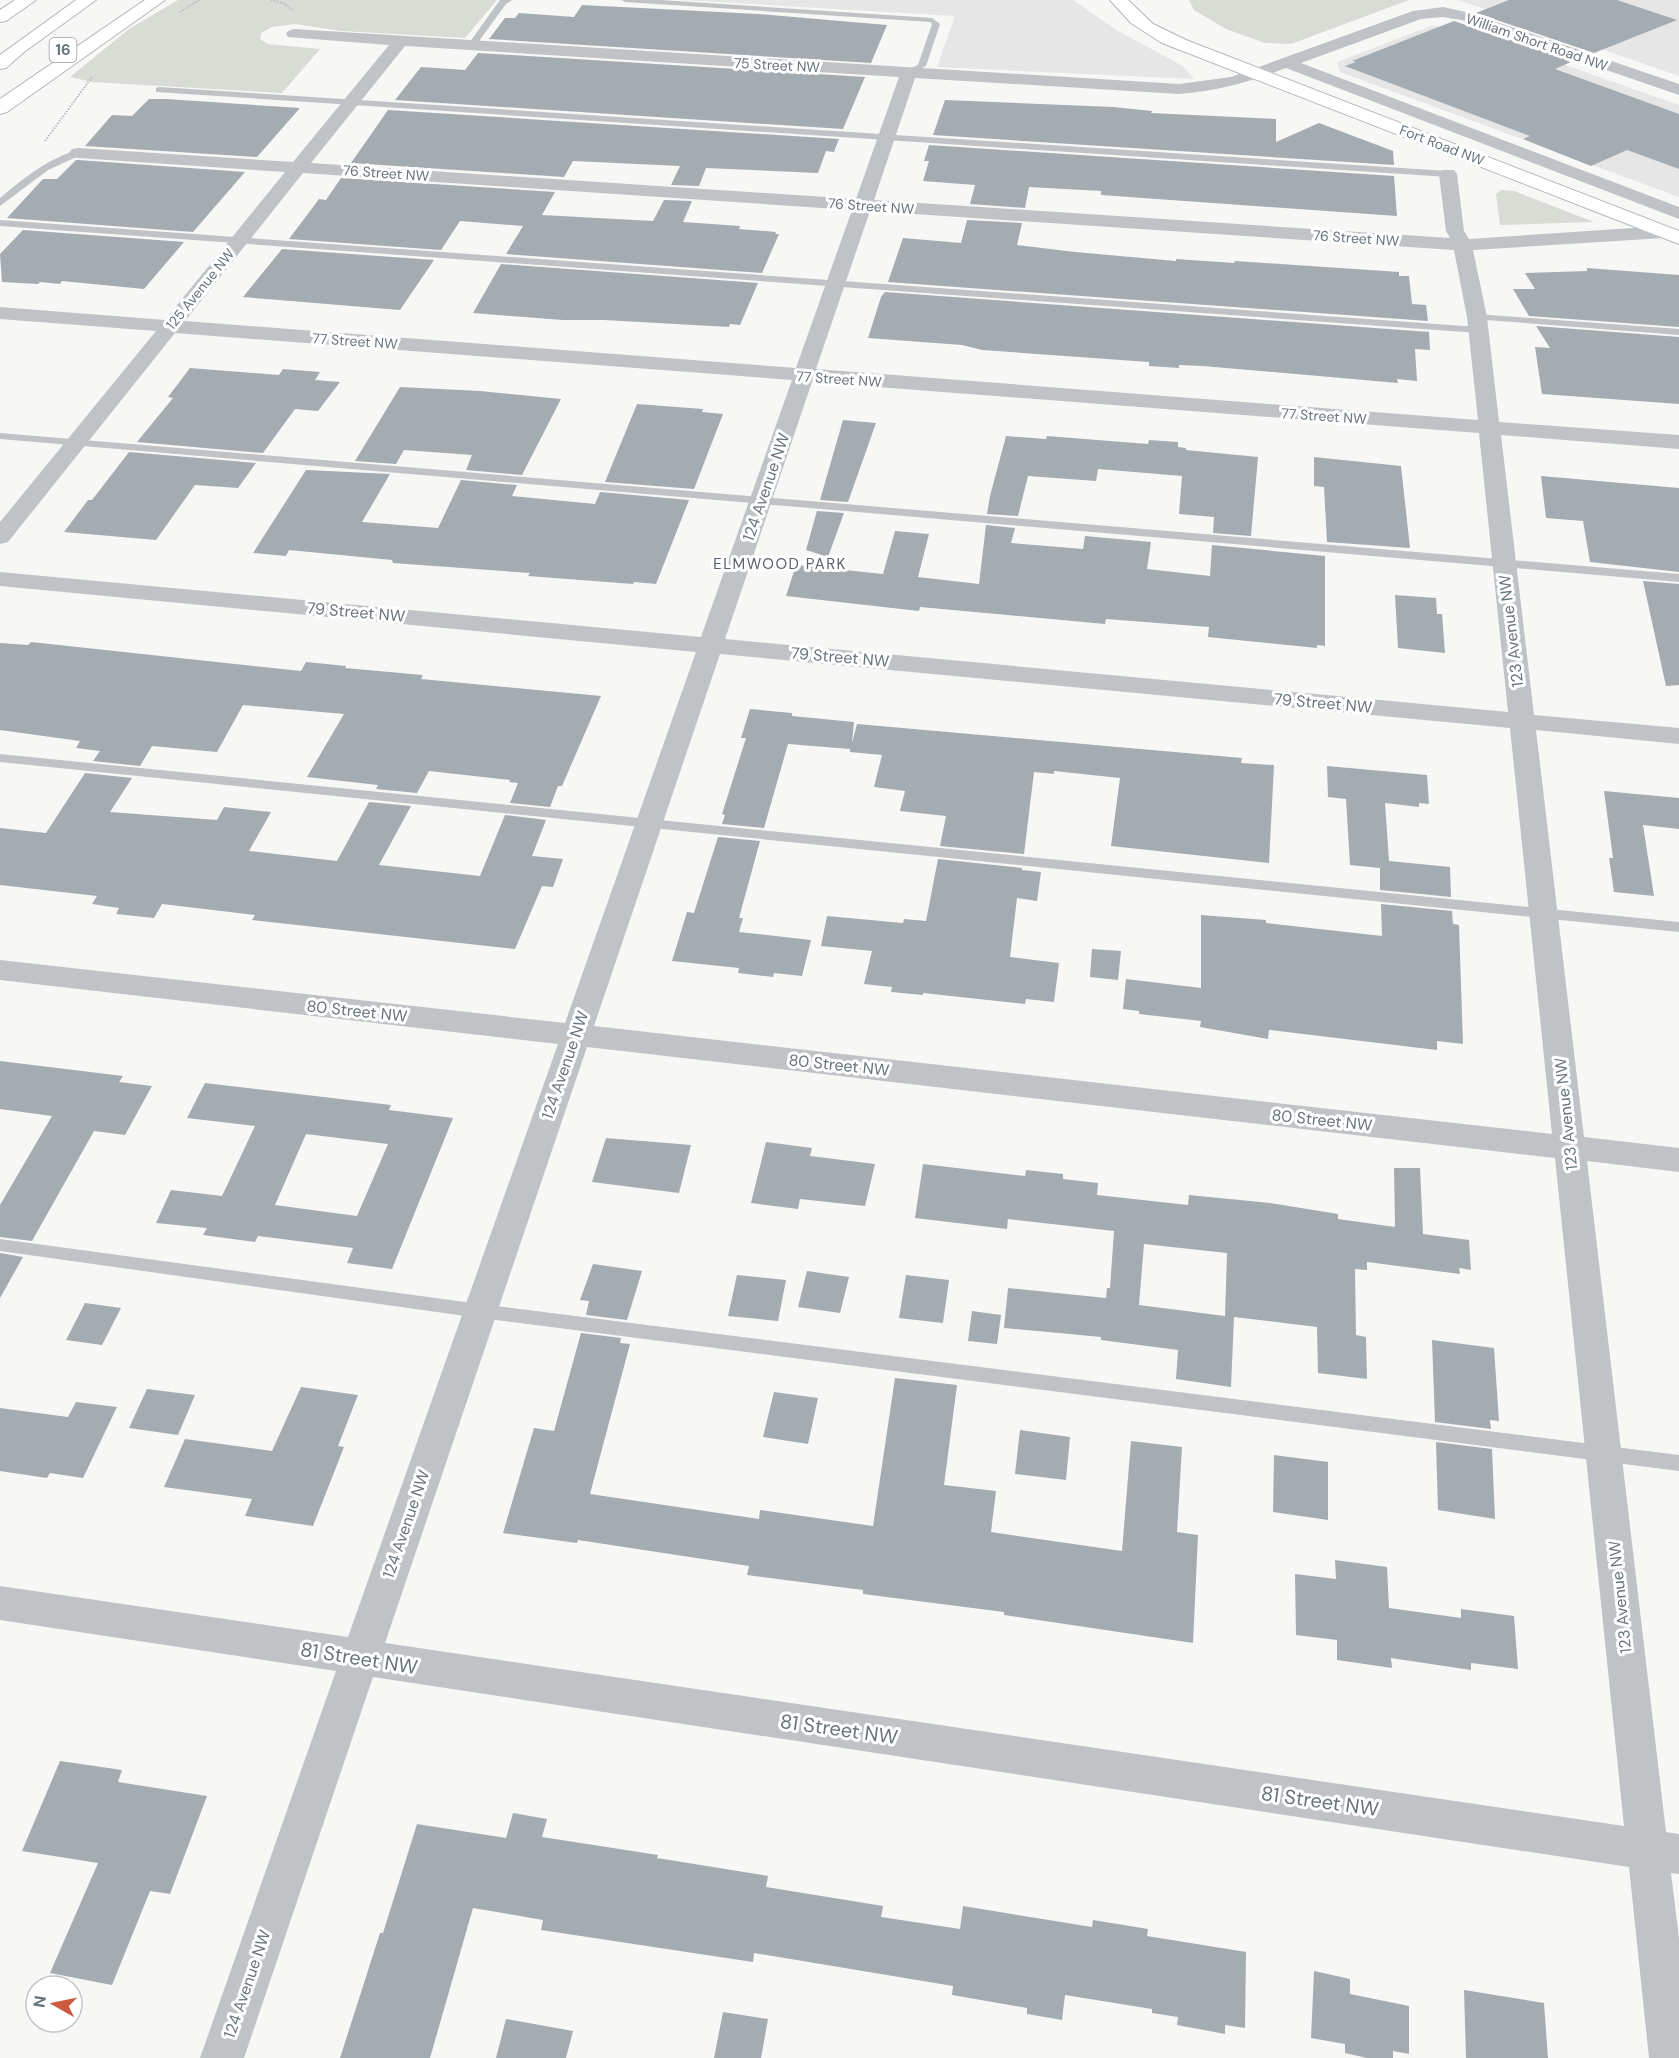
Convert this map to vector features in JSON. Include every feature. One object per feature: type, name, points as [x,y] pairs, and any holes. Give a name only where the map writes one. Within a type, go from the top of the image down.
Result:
[{"type":"main road","points":[[1,15],[27,0]]},
{"type":"main road","name":"16","points":[[0,64],[18,48],[87,0]]},
{"type":"main road","name":"16","points":[[0,108],[77,38],[133,0]]},
{"type":"main road","points":[[0,108],[156,0]]},
{"type":"main road","name":"Fort Road NW","points":[[1119,0],[1146,26],[1166,40],[1205,52],[1672,235]]},
{"type":"main road","points":[[0,42],[45,6]]},
{"type":"main road","name":"Fort Road NW","points":[[1153,10],[1205,52]]},
{"type":"street","name":"William Short Road NW","points":[[1259,73],[1419,14],[1443,12],[1464,16],[1679,90]]},
{"type":"street","name":"75 Street NW","points":[[294,34],[1179,89],[1214,86],[1259,73]]},
{"type":"street","name":"125 Avenue NW","points":[[0,537],[400,41]]},
{"type":"street","points":[[1287,63],[1679,213]]},
{"type":"street","name":"124 Avenue NW","points":[[222,2058],[909,72]]},
{"type":"street","name":"76 Street NW","points":[[78,153],[1463,245],[1672,235]]},
{"type":"street","name":"123 Avenue NW","points":[[1448,174],[1455,231],[1463,245],[1478,324],[1604,1453],[1663,1852],[1671,2058]]},
{"type":"street","name":"77 Street NW","points":[[0,313],[1679,442]]},
{"type":"street","name":"79 Street NW","points":[[0,579],[1679,736]]},
{"type":"street","name":"80 Street NW","points":[[0,970],[1679,1160]]},
{"type":"street","name":"81 Street NW","points":[[0,1603],[1663,1852]]},
{"type":"lane","points":[[471,46],[503,2],[508,0]]},
{"type":"lane","points":[[625,0],[932,20],[936,24],[922,66],[909,72]]},
{"type":"lane","points":[[159,90],[1448,174]]},
{"type":"lane","points":[[0,203],[33,174],[51,163],[78,153]]},
{"type":"lane","points":[[0,223],[835,285],[1478,324],[1679,332]]},
{"type":"lane","points":[[0,436],[1679,578]]},
{"type":"lane","points":[[0,758],[1679,927]]},
{"type":"lane","points":[[0,1245],[480,1311],[1679,1463]]},
{"type":"path","points":[[173,16],[200,0]]},
{"type":"path","points":[[44,142],[83,88],[98,72]]},
{"type":"shaded area","points":[[178,0],[497,0],[465,38],[341,31],[295,24],[272,27],[261,33],[260,39],[268,44],[320,49],[282,93],[92,82],[70,77],[129,29]]},
{"type":"shaded area","points":[[681,0],[1073,0],[1118,31],[1183,66],[1194,79],[937,67],[955,16]]},
{"type":"shaded area","points":[[1189,0],[1409,0],[1291,44],[1265,43],[1226,29],[1194,10]]},
{"type":"shaded area","points":[[1458,0],[1679,0],[1679,76],[1552,32]]},
{"type":"shaded area","points":[[1431,26],[1457,27],[1679,105],[1679,197],[1340,72],[1337,62]]},
{"type":"shaded area","points":[[1501,190],[1514,191],[1594,222],[1500,225],[1496,194]]},
{"type":"building","points":[[1509,0],[1617,0],[1677,20],[1594,53],[1476,13]]},
{"type":"building","points":[[582,5],[758,14],[887,25],[871,63],[489,39],[505,18],[515,18],[519,13],[574,17]]},
{"type":"building","points":[[1454,21],[1573,61],[1555,69],[1679,114],[1679,169],[1627,150],[1591,166],[1523,139],[1530,136],[1345,66],[1356,62],[1352,61]]},
{"type":"building","points":[[478,53],[865,77],[843,129],[395,100],[421,67],[465,70]]},
{"type":"building","points":[[149,99],[300,108],[257,157],[85,146],[112,115],[132,116]]},
{"type":"building","points":[[945,100],[1113,107],[1152,111],[1151,113],[1276,119],[1276,142],[1319,123],[1393,151],[1394,165],[933,135]]},
{"type":"building","points":[[388,110],[839,139],[834,152],[826,151],[818,173],[706,168],[699,186],[671,185],[680,166],[573,161],[564,177],[351,163]]},
{"type":"building","points":[[929,145],[1394,176],[1397,216],[1101,195],[1101,191],[1029,187],[1025,208],[970,204],[975,185],[923,181],[929,161],[924,161]]},
{"type":"building","points":[[76,160],[245,172],[193,232],[7,218],[43,179],[57,179]]},
{"type":"building","points":[[341,178],[555,192],[542,215],[653,221],[664,200],[692,201],[683,222],[740,226],[739,229],[779,234],[762,273],[506,254],[523,226],[460,221],[441,250],[289,239],[319,199],[326,200]]},
{"type":"building","points":[[967,220],[1022,223],[1017,245],[1075,252],[1176,261],[1176,259],[1234,263],[1235,261],[1399,272],[1399,276],[1409,276],[1412,304],[1426,305],[1428,321],[888,282],[903,238],[961,243]]},
{"type":"building","points":[[23,230],[184,242],[144,289],[62,281],[60,284],[2,282],[0,254]]},
{"type":"building","points":[[282,249],[434,260],[400,310],[243,297]]},
{"type":"building","points":[[501,264],[758,283],[740,325],[730,324],[729,327],[563,320],[473,313]]},
{"type":"building","points":[[1587,268],[1679,275],[1679,327],[1529,316],[1513,289],[1535,289],[1525,273],[1587,271]]},
{"type":"building","points":[[885,292],[1429,332],[1430,350],[1415,349],[1417,381],[1397,379],[1398,383],[1203,366],[1179,365],[1179,368],[1149,366],[1149,362],[982,350],[962,345],[868,338],[881,297]]},
{"type":"building","points":[[1536,326],[1679,337],[1679,404],[1542,394],[1535,347],[1550,348]]},
{"type":"building","points":[[190,368],[279,375],[283,369],[320,372],[315,380],[340,382],[318,411],[295,409],[263,453],[137,442],[173,398],[168,397]]},
{"type":"building","points":[[400,387],[480,391],[561,399],[522,475],[466,470],[472,455],[404,450],[396,464],[355,461]]},
{"type":"building","points":[[637,404],[703,409],[702,412],[723,414],[694,489],[605,482]]},
{"type":"building","points":[[843,420],[876,423],[848,502],[820,500]]},
{"type":"building","points":[[1006,436],[1046,439],[1047,436],[1148,444],[1149,440],[1178,442],[1178,447],[1186,448],[1186,450],[1258,457],[1251,536],[1213,533],[1214,517],[1179,514],[1182,476],[1098,469],[1096,481],[1028,476],[1018,516],[987,514]]},
{"type":"building","points":[[129,452],[256,463],[238,488],[195,485],[156,540],[64,532]]},
{"type":"building","points":[[1314,457],[1401,466],[1410,548],[1327,542],[1324,487],[1314,486]]},
{"type":"building","points":[[306,470],[390,474],[362,522],[438,528],[461,480],[517,485],[512,496],[595,504],[600,492],[689,500],[656,584],[528,576],[530,573],[393,563],[392,560],[289,550],[286,556],[253,553]]},
{"type":"building","points":[[1541,476],[1679,488],[1679,572],[1590,562],[1583,521],[1546,518]]},
{"type":"building","points":[[817,511],[844,513],[828,557],[806,550]]},
{"type":"building","points":[[986,525],[1015,528],[1011,543],[1083,549],[1085,536],[1151,542],[1147,569],[1210,576],[1212,545],[1325,556],[1325,646],[1317,645],[1317,648],[1208,637],[1209,627],[1106,619],[1105,624],[920,607],[919,611],[786,596],[796,565],[883,574],[895,531],[929,534],[918,577],[979,584]]},
{"type":"building","points":[[1643,581],[1679,584],[1679,685],[1666,686]]},
{"type":"building","points":[[1395,595],[1436,598],[1437,614],[1442,614],[1445,653],[1398,648]]},
{"type":"building","points":[[31,642],[301,671],[306,662],[423,675],[421,679],[601,696],[562,786],[558,786],[550,807],[510,803],[518,783],[509,782],[510,780],[429,771],[417,793],[376,789],[378,785],[307,777],[344,714],[243,705],[217,752],[152,746],[140,766],[93,761],[100,751],[76,748],[80,741],[0,730],[0,643],[28,645]]},
{"type":"building","points":[[750,709],[854,722],[852,743],[857,724],[1242,758],[1241,763],[1274,765],[1269,863],[1111,846],[1120,778],[1054,771],[1054,774],[1034,772],[1024,854],[940,846],[946,816],[900,811],[905,791],[874,787],[882,755],[850,752],[850,749],[788,744],[764,828],[722,824],[725,815],[722,814],[746,738],[741,738]]},
{"type":"building","points":[[1327,766],[1427,775],[1429,804],[1419,803],[1419,807],[1385,803],[1389,861],[1450,867],[1451,897],[1380,890],[1380,868],[1350,865],[1346,799],[1328,797]]},
{"type":"building","points":[[85,773],[132,778],[110,812],[217,820],[224,807],[271,812],[249,851],[337,861],[369,802],[411,806],[379,865],[480,876],[505,815],[546,820],[532,856],[563,859],[553,887],[542,886],[515,949],[252,920],[255,915],[162,904],[154,918],[116,914],[119,908],[92,904],[97,896],[0,885],[0,828],[46,833]]},
{"type":"building","points":[[1604,791],[1679,798],[1679,829],[1643,825],[1654,896],[1614,892],[1609,858],[1613,858]]},
{"type":"building","points":[[718,837],[760,841],[739,918],[743,918],[739,932],[811,940],[802,976],[774,973],[773,977],[738,973],[739,968],[672,961],[687,912],[694,913]]},
{"type":"building","points":[[938,859],[1041,872],[1037,901],[1017,898],[1010,957],[1059,963],[1054,1002],[1026,999],[1025,1004],[923,993],[923,995],[891,992],[892,987],[864,984],[872,951],[821,946],[827,916],[903,923],[904,919],[926,921]]},
{"type":"building","points":[[1381,904],[1452,911],[1453,924],[1459,925],[1463,1044],[1437,1041],[1437,1050],[1269,1030],[1268,1039],[1200,1027],[1201,1021],[1139,1014],[1139,1011],[1123,1009],[1126,979],[1201,988],[1201,915],[1266,920],[1266,923],[1382,936]]},
{"type":"building","points":[[1092,949],[1121,951],[1118,980],[1090,977]]},
{"type":"building","points":[[0,1061],[123,1076],[119,1082],[152,1086],[125,1135],[94,1131],[32,1241],[0,1237],[0,1205],[52,1116],[0,1109]]},
{"type":"building","points":[[205,1083],[391,1105],[389,1110],[453,1118],[392,1269],[347,1263],[353,1248],[258,1236],[255,1242],[203,1235],[207,1228],[156,1223],[171,1190],[222,1196],[255,1126],[187,1118]],"holes":[[[306,1134],[388,1144],[357,1216],[275,1205]]]},
{"type":"building","points":[[606,1138],[691,1145],[679,1193],[592,1182]]},
{"type":"building","points":[[766,1142],[812,1148],[810,1156],[875,1164],[865,1206],[800,1199],[798,1209],[751,1203]]},
{"type":"building","points":[[923,1164],[1025,1176],[1026,1170],[1063,1174],[1063,1179],[1098,1183],[1097,1195],[1188,1205],[1189,1195],[1270,1203],[1338,1214],[1338,1219],[1395,1227],[1394,1168],[1420,1168],[1423,1234],[1469,1240],[1471,1270],[1459,1268],[1460,1274],[1367,1262],[1367,1270],[1355,1269],[1356,1335],[1366,1337],[1367,1379],[1318,1373],[1317,1327],[1234,1317],[1231,1387],[1176,1379],[1178,1350],[1101,1340],[1101,1337],[1004,1328],[1008,1288],[1106,1298],[1107,1288],[1110,1288],[1114,1231],[1008,1219],[1007,1229],[915,1218]],"holes":[[[1144,1244],[1227,1253],[1225,1316],[1139,1305]]]},
{"type":"building","points":[[0,1253],[23,1257],[0,1298]]},
{"type":"building","points":[[593,1264],[642,1271],[627,1320],[586,1315],[589,1301],[580,1300]]},
{"type":"building","points":[[807,1271],[849,1277],[840,1313],[798,1307]]},
{"type":"building","points":[[737,1275],[786,1280],[778,1321],[728,1316]]},
{"type":"building","points":[[906,1275],[949,1280],[943,1323],[899,1318]]},
{"type":"building","points":[[85,1303],[121,1308],[102,1345],[66,1340]]},
{"type":"building","points":[[972,1311],[1001,1315],[997,1344],[968,1341]]},
{"type":"building","points":[[581,1333],[621,1338],[620,1343],[630,1344],[590,1494],[759,1519],[760,1510],[873,1526],[895,1378],[957,1385],[944,1485],[996,1491],[991,1532],[1122,1551],[1131,1441],[1182,1447],[1177,1532],[1198,1535],[1193,1643],[1004,1615],[1004,1612],[863,1594],[863,1590],[747,1575],[749,1566],[578,1540],[577,1543],[503,1533],[534,1428],[554,1431]]},
{"type":"building","points":[[1432,1340],[1494,1348],[1499,1421],[1490,1420],[1491,1429],[1435,1422]]},
{"type":"building","points":[[301,1387],[358,1395],[338,1446],[344,1447],[313,1526],[245,1516],[252,1499],[164,1487],[185,1439],[272,1451]]},
{"type":"building","points":[[147,1389],[195,1395],[178,1435],[129,1428]]},
{"type":"building","points":[[774,1392],[818,1398],[808,1444],[763,1437]]},
{"type":"building","points":[[76,1402],[117,1407],[83,1478],[50,1473],[47,1478],[0,1471],[0,1408],[68,1417]]},
{"type":"building","points":[[1020,1430],[1070,1437],[1066,1480],[1015,1474]]},
{"type":"building","points":[[1436,1442],[1492,1449],[1495,1519],[1438,1510]]},
{"type":"building","points":[[1274,1455],[1328,1462],[1328,1520],[1273,1512]]},
{"type":"building","points":[[1335,1560],[1387,1567],[1389,1608],[1461,1618],[1461,1609],[1514,1616],[1518,1669],[1471,1663],[1471,1670],[1391,1658],[1392,1668],[1337,1660],[1337,1640],[1296,1635],[1295,1574],[1336,1579]]},
{"type":"building","points":[[60,1761],[122,1770],[118,1782],[207,1796],[170,1894],[150,1891],[112,1985],[84,1980],[84,1974],[50,1973],[98,1863],[22,1851]]},
{"type":"building","points":[[513,1813],[547,1819],[542,1837],[658,1855],[657,1858],[768,1876],[766,1887],[883,1906],[881,1917],[960,1929],[963,1906],[1092,1927],[1093,1920],[1148,1929],[1147,1936],[1246,1952],[1245,2028],[1225,2025],[1225,2034],[1177,2025],[1178,2017],[1152,2013],[1152,2009],[1065,1995],[1062,2020],[1027,2014],[1027,2008],[952,1995],[953,1986],[754,1953],[753,1962],[541,1930],[543,1920],[473,1908],[430,2058],[340,2058],[417,1824],[506,1838]]},
{"type":"building","points":[[1314,1971],[1350,1979],[1350,1994],[1409,2006],[1409,2054],[1393,2051],[1393,2058],[1367,2058],[1345,2053],[1345,2044],[1311,2038]]},
{"type":"building","points":[[1464,1990],[1544,2003],[1548,2058],[1466,2058]]},
{"type":"building","points":[[723,2012],[768,2019],[761,2058],[714,2058]]},
{"type":"building","points":[[506,2019],[573,2031],[566,2058],[496,2058]]},
{"type":"district","name":"ELMWOOD PARK","points":[[780,564]]}]
